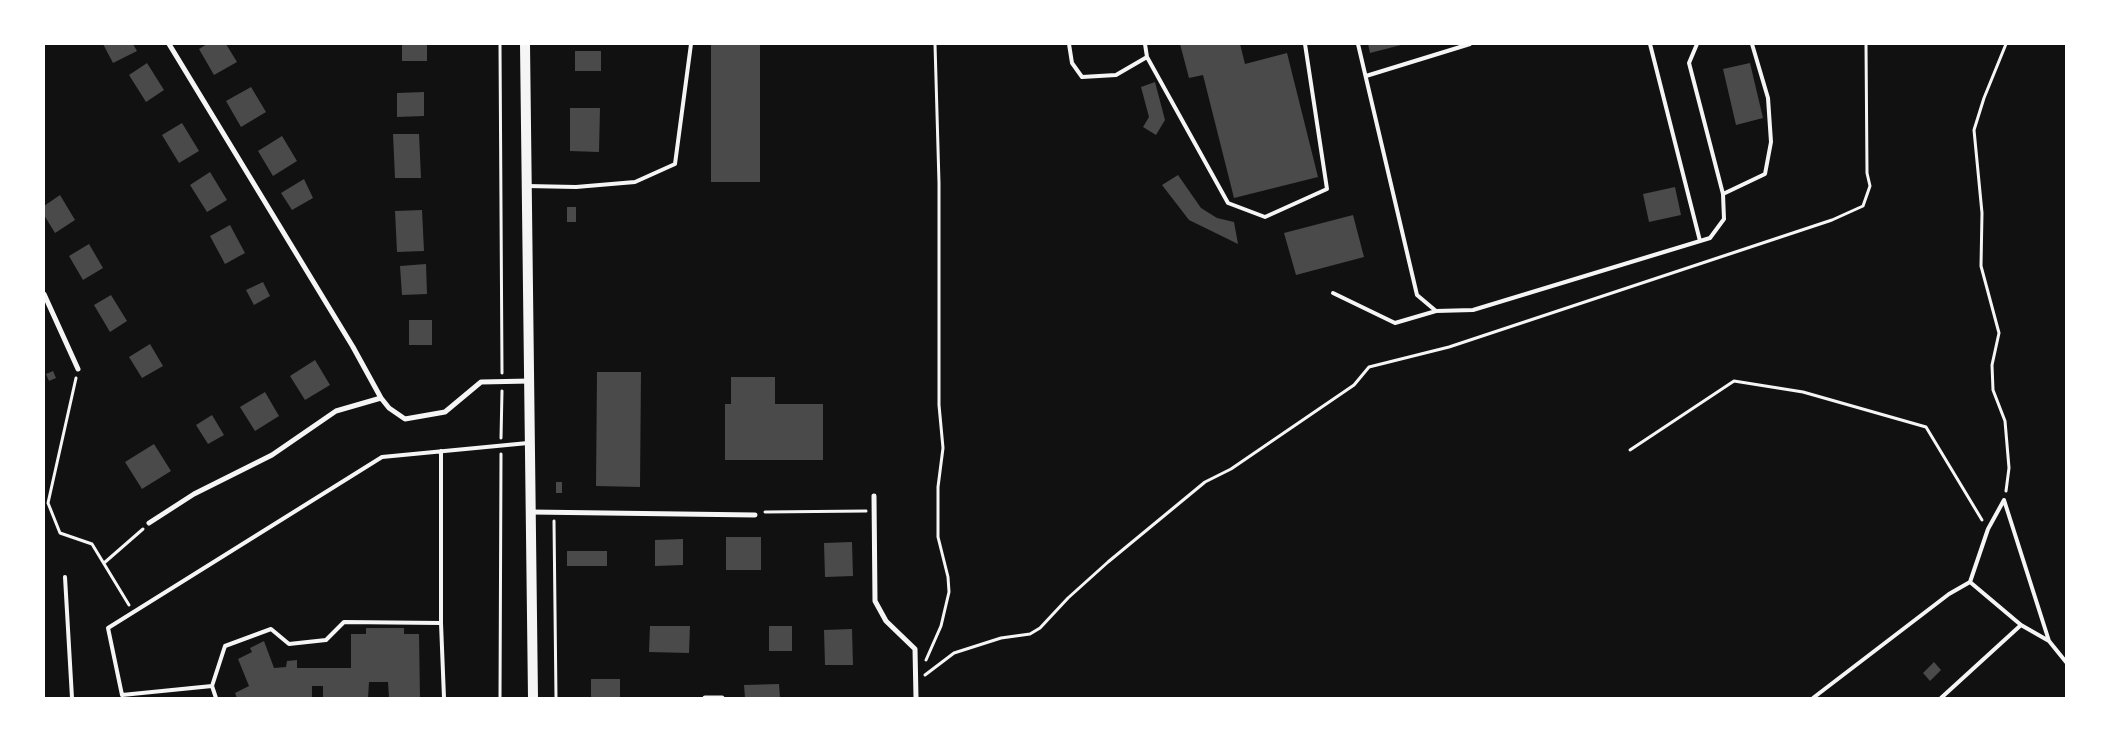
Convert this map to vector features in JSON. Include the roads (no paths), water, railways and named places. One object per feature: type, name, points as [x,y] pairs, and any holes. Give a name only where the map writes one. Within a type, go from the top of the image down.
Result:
[{"type":"main road","points":[[525,44],[533,698]]},
{"type":"street","points":[[169,44],[353,347],[381,398],[389,408],[405,419],[444,412],[481,382],[530,381]]},
{"type":"street","points":[[44,294],[78,369]]},
{"type":"street","points":[[149,523],[194,494],[272,455],[336,411],[381,398]]},
{"type":"street","points":[[874,496],[875,602],[886,621],[915,648],[916,698]]},
{"type":"street","points":[[531,512],[755,515]]},
{"type":"street","points":[[705,698],[722,698]]},
{"type":"lane","points":[[528,186],[576,186],[635,182],[675,164],[691,44]]},
{"type":"lane","points":[[1069,44],[1072,63],[1082,77],[1116,76],[1147,57]]},
{"type":"lane","points":[[1145,44],[1147,57],[1228,203],[1265,218],[1327,188],[1305,44]]},
{"type":"lane","points":[[1358,44],[1417,295],[1436,311]]},
{"type":"lane","points":[[1366,76],[1470,44]]},
{"type":"lane","points":[[1650,44],[1700,241]]},
{"type":"lane","points":[[1333,293],[1395,323],[1436,311],[1473,310],[1710,238],[1724,219],[1723,194],[1689,63],[1697,44]]},
{"type":"lane","points":[[1723,194],[1764,174],[1771,142],[1768,98],[1752,44]]},
{"type":"lane","points":[[212,686],[122,695],[108,628],[382,457],[530,442]]},
{"type":"lane","points":[[441,451],[441,623],[444,698]]},
{"type":"lane","points":[[1813,698],[1949,594],[1970,582],[1988,529],[2004,500],[2050,641],[2066,662]]},
{"type":"lane","points":[[65,577],[72,698]]},
{"type":"lane","points":[[1970,582],[2021,624],[2050,641]]},
{"type":"lane","points":[[216,698],[212,686],[226,646],[271,629],[289,644],[326,640],[344,622],[441,623]]},
{"type":"lane","points":[[1941,698],[2021,624]]}]
